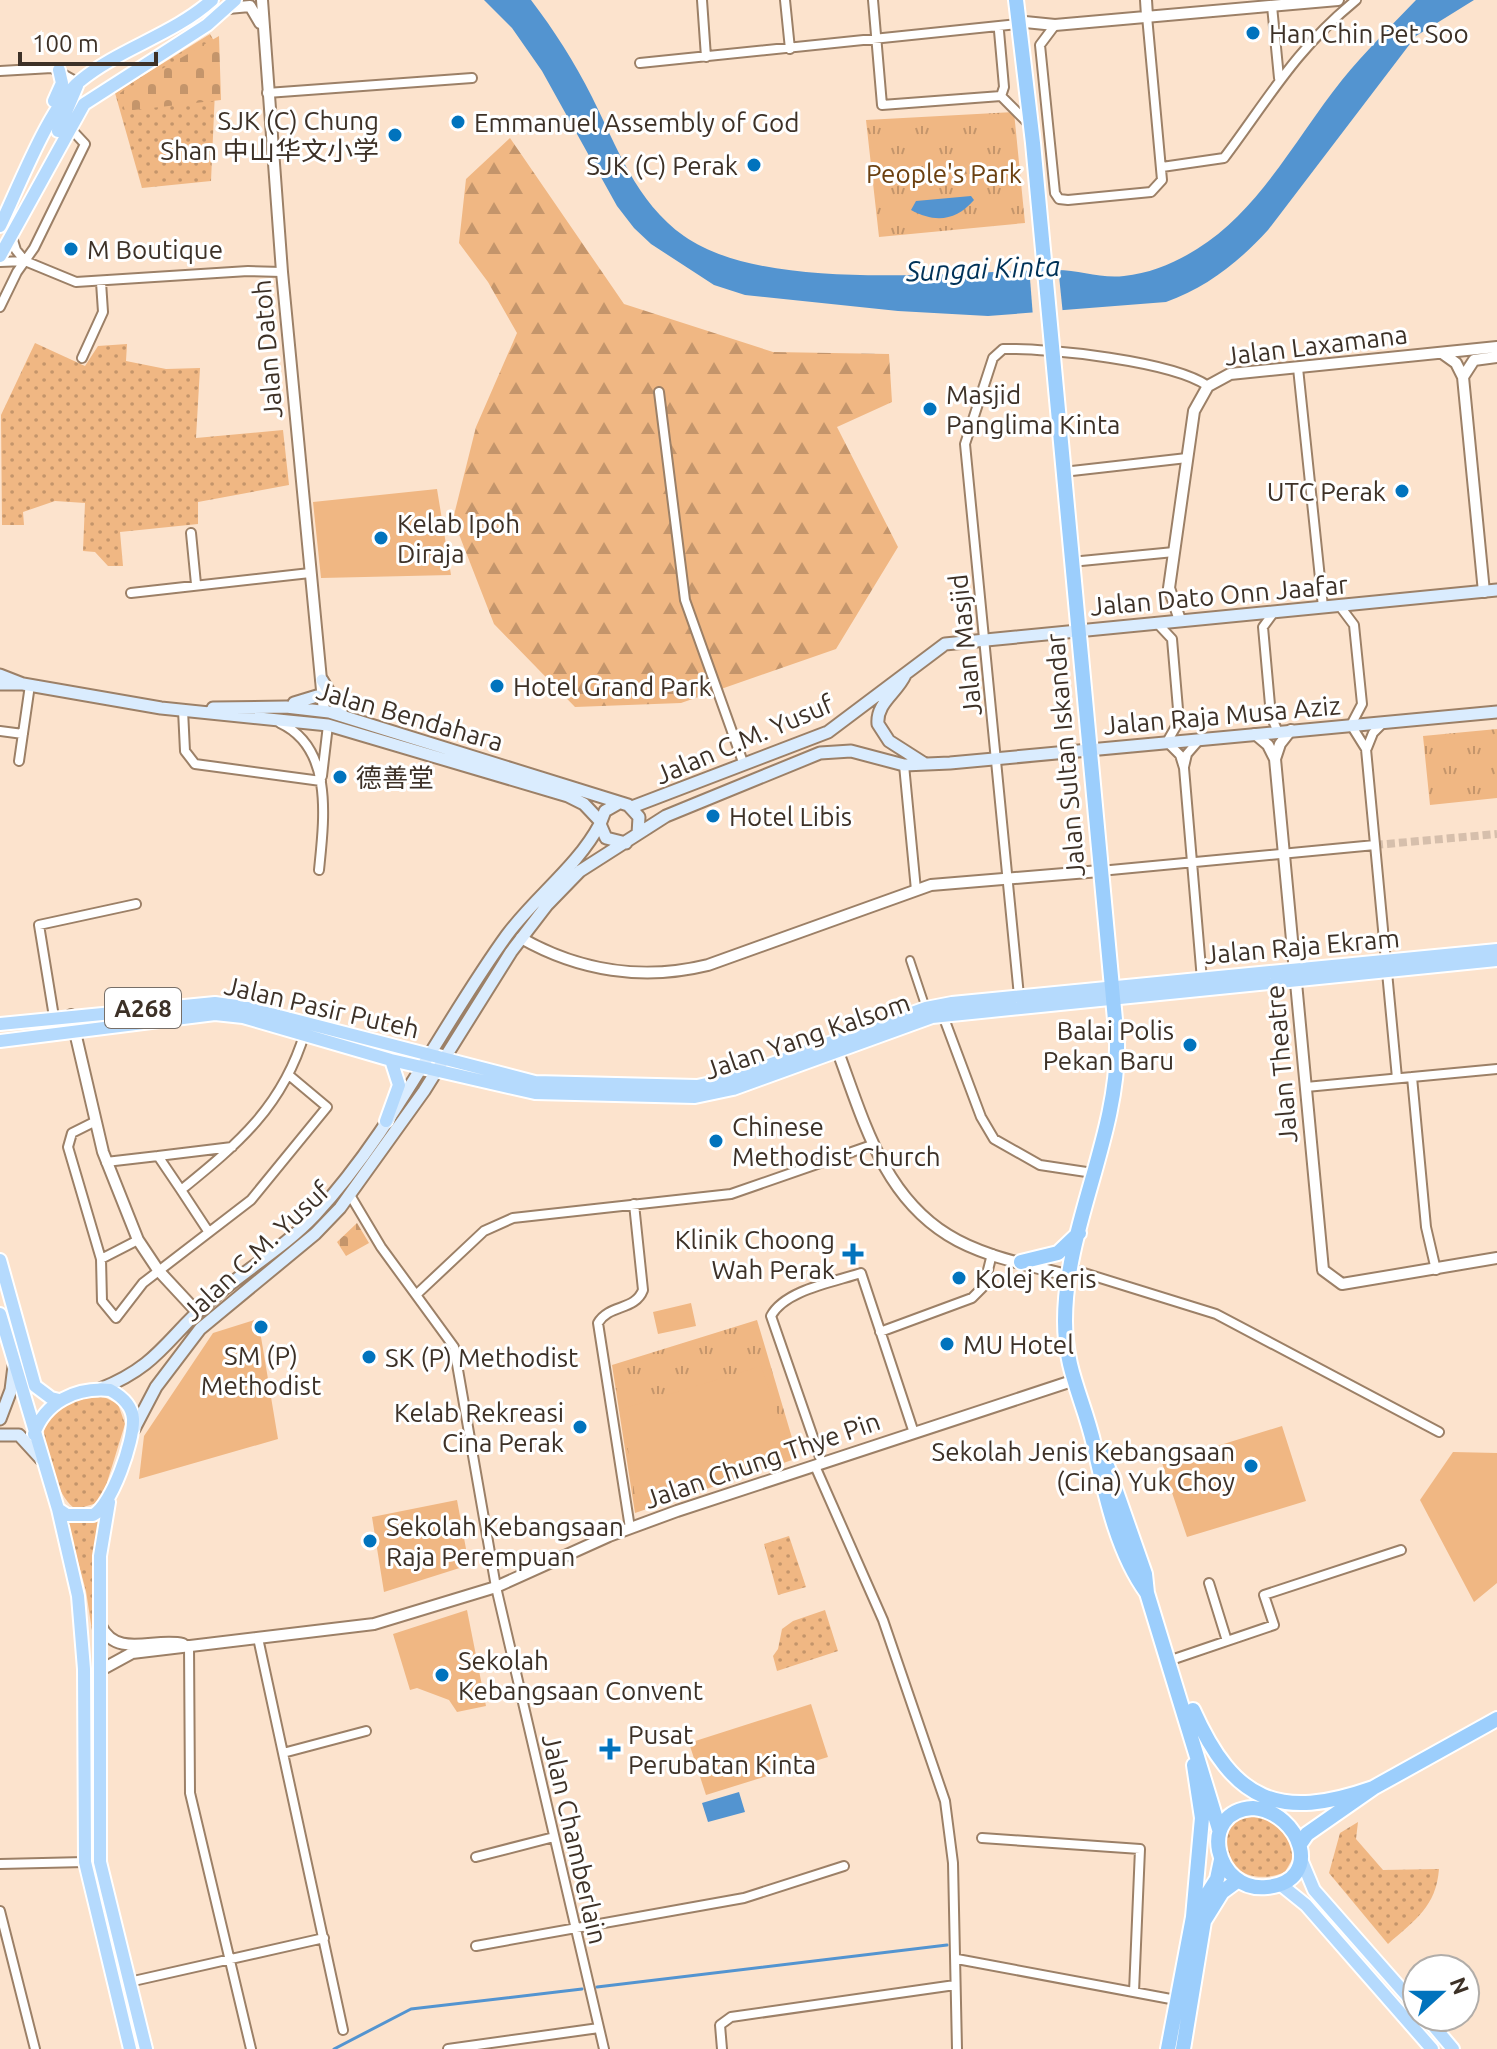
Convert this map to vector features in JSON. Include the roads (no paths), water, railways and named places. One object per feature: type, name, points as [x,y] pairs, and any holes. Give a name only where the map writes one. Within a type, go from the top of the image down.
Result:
[{"type":"highway","name":"Jalan Sultan Iskandar","points":[[1016,0],[1022,23]]},
{"type":"highway","name":"Jalan Sultan Iskandar","points":[[1023,0],[1024,50],[1116,1062],[1070,1273],[1065,1320],[1072,1381],[1095,1447],[1103,1454],[1112,1477],[1145,1574],[1147,1593],[1219,1829]]},
{"type":"highway","points":[[1021,1262],[1058,1253],[1080,1232]]},
{"type":"highway","points":[[1162,1637],[1212,1750],[1229,1771],[1253,1790],[1278,1802],[1303,1806],[1330,1802],[1373,1788]]},
{"type":"highway","points":[[1162,1637],[1165,1665],[1199,1792],[1201,1841],[1193,1917],[1168,2049]]},
{"type":"highway","points":[[1221,1860],[1237,1881],[1260,1887],[1280,1884],[1296,1871],[1307,1834],[1373,1788],[1497,1719]]},
{"type":"highway","points":[[1193,1917],[1217,1879],[1221,1860],[1219,1829],[1234,1813],[1259,1808],[1283,1820],[1301,1852]]},
{"type":"highway","points":[[1183,2049],[1204,1921],[1222,1892],[1237,1881]]},
{"type":"main road","points":[[0,256],[5,230],[47,131],[77,82],[180,23],[212,0]]},
{"type":"main road","points":[[5,230],[70,126],[93,96],[231,4]]},
{"type":"main road","points":[[77,82],[95,85],[154,58]]},
{"type":"main road","points":[[47,131],[50,112],[62,83],[59,70]]},
{"type":"main road","points":[[41,176],[76,94],[77,82]]},
{"type":"main road","name":"Jalan Dato Onn Jaafar","points":[[869,702],[938,647],[985,639],[1491,591]]},
{"type":"main road","name":"Jalan Bendahara","points":[[0,675],[27,684],[183,710],[343,716],[542,783],[577,799],[600,823]]},
{"type":"main road","points":[[905,675],[900,687],[880,707],[878,724],[889,741],[926,764]]},
{"type":"main road","points":[[322,680],[343,716]]},
{"type":"main road","name":"Jalan Bendahara","points":[[0,684],[27,684]]},
{"type":"main road","points":[[271,712],[317,696]]},
{"type":"main road","name":"Jalan C.M. Yusuf","points":[[632,807],[828,732],[869,702]]},
{"type":"main road","name":"Jalan Bendahara","points":[[271,712],[323,715],[370,738],[619,803]]},
{"type":"main road","name":"Jalan Raja Musa Aziz","points":[[904,765],[996,760],[1497,712]]},
{"type":"main road","name":"Jalan C.M. Yusuf","points":[[638,834],[712,795],[820,753],[851,751],[904,765]]},
{"type":"main road","points":[[619,803],[632,807],[639,817],[638,834],[627,843],[606,838],[600,823],[608,807],[619,803]]},
{"type":"main road","name":"Jalan C.M. Yusuf","points":[[100,1389],[138,1372],[157,1358],[197,1312],[315,1215],[386,1121],[507,935],[585,849],[600,823]]},
{"type":"main road","name":"Jalan C.M. Yusuf","points":[[129,1437],[156,1387],[200,1329],[315,1234],[350,1195],[436,1071],[521,938],[580,871],[627,843]]},
{"type":"main road","name":"Jalan Raja Ekram","points":[[1112,992],[1386,965],[1497,950]]},
{"type":"main road","name":"Jalan Raja Ekram","points":[[1386,965],[1497,960]]},
{"type":"main road","name":"Jalan Yang Kalsom","points":[[422,1067],[548,1095],[720,1093],[936,1009],[1019,996],[1112,992]]},
{"type":"main road","name":"Jalan Yang Kalsom","points":[[936,1009],[1112,992]]},
{"type":"main road","name":"Jalan Pasir Puteh","points":[[0,1024],[215,1003],[306,1028],[391,1060],[422,1067]]},
{"type":"main road","name":"Jalan Pasir Puteh","points":[[0,1041],[215,1014],[306,1028],[444,1058]]},
{"type":"main road","points":[[422,1067],[444,1058]]},
{"type":"main road","name":"Jalan Yang Kalsom","points":[[444,1058],[535,1082],[656,1092]]},
{"type":"main road","points":[[386,1121],[399,1085],[391,1060]]},
{"type":"main road","points":[[0,1260],[35,1386],[59,1400]]},
{"type":"main road","points":[[0,1314],[58,1509],[82,1620],[85,1862],[130,2049]]},
{"type":"main road","points":[[0,1419],[11,1390],[14,1366]]},
{"type":"main road","points":[[34,1434],[40,1416],[59,1400],[100,1389],[110,1390],[125,1401],[133,1419],[109,1502],[100,1556],[100,1862],[146,2049]]},
{"type":"main road","points":[[0,1435],[19,1435],[41,1459]]},
{"type":"main road","points":[[58,1509],[67,1515],[93,1515],[109,1502]]},
{"type":"main road","points":[[1301,1852],[1314,1890],[1401,1989]]},
{"type":"main road","points":[[1280,1884],[1306,1905],[1432,2049]]},
{"type":"main road","points":[[1440,2033],[1453,2049]]},
{"type":"street","name":"Jalan Datoh","points":[[262,0],[262,33],[282,272],[322,680],[323,825],[319,870]]},
{"type":"street","points":[[702,0],[706,57]]},
{"type":"street","points":[[785,0],[790,49]]},
{"type":"street","points":[[873,0],[882,105],[1001,96],[1031,126]]},
{"type":"street","points":[[1055,25],[1040,45],[1055,193],[1059,199],[1151,192],[1162,180],[1162,167],[1146,0]]},
{"type":"street","points":[[640,63],[995,30],[1022,23],[1055,25],[1271,3],[1338,0]]},
{"type":"street","points":[[1162,167],[1224,158],[1279,78],[1325,26],[1356,0]]},
{"type":"street","points":[[1271,3],[1279,78]]},
{"type":"street","points":[[231,4],[250,6],[258,15],[262,33]]},
{"type":"street","points":[[995,30],[1011,35],[1024,50]]},
{"type":"street","points":[[995,30],[1004,87],[1001,96]]},
{"type":"street","points":[[0,71],[35,67],[59,70],[77,82]]},
{"type":"street","points":[[267,93],[472,78]]},
{"type":"street","points":[[0,307],[85,144],[74,135],[70,126]]},
{"type":"street","points":[[5,230],[25,261]]},
{"type":"street","points":[[0,262],[25,261],[76,282],[248,271],[282,272]]},
{"type":"street","points":[[82,358],[100,321],[101,282]]},
{"type":"street","name":"Jalan Laxamana","points":[[1052,346],[1185,373],[1208,386],[1230,374],[1497,347]]},
{"type":"street","name":"Jalan Masjid","points":[[1019,996],[965,444],[996,353],[1003,349],[1052,346]]},
{"type":"street","points":[[1442,353],[1456,363],[1463,377],[1491,591]]},
{"type":"street","points":[[1463,377],[1465,369],[1474,360],[1497,357]]},
{"type":"street","points":[[1298,368],[1323,607]]},
{"type":"street","points":[[1180,620],[1169,594],[1174,552],[1196,401],[1208,386]]},
{"type":"street","points":[[659,392],[685,600],[744,765]]},
{"type":"street","points":[[1063,472],[1187,458]]},
{"type":"street","points":[[191,533],[196,584]]},
{"type":"street","points":[[1071,562],[1174,552]]},
{"type":"street","points":[[131,593],[310,573]]},
{"type":"street","points":[[1339,605],[1354,625],[1361,710],[1351,725],[1366,749],[1397,1078]]},
{"type":"street","points":[[1274,612],[1263,627],[1271,716],[1278,732]]},
{"type":"street","points":[[1157,623],[1172,639],[1179,721],[1167,742],[1180,755],[1184,768],[1202,983]]},
{"type":"street","name":"Jalan Datoh","points":[[318,661],[317,696],[323,715]]},
{"type":"street","points":[[19,761],[27,684]]},
{"type":"street","points":[[183,710],[185,751],[195,764],[321,781]]},
{"type":"street","name":"Jalan Datoh","points":[[271,712],[307,741],[321,781]]},
{"type":"street","points":[[1366,749],[1373,733],[1384,722]]},
{"type":"street","points":[[1275,759],[1280,744],[1291,730]]},
{"type":"street","points":[[0,731],[23,734]]},
{"type":"street","points":[[1255,734],[1268,745],[1275,759]]},
{"type":"street","points":[[1184,768],[1187,754],[1200,739]]},
{"type":"street","name":"Jalan Theatre","points":[[1275,759],[1323,1270],[1342,1284],[1436,1270]]},
{"type":"street","points":[[904,765],[916,890]]},
{"type":"street","points":[[521,938],[585,966],[632,972],[673,972],[708,965],[916,890],[944,883],[1375,845]]},
{"type":"street","points":[[57,1033],[39,925],[136,904]]},
{"type":"street","points":[[910,960],[936,1009],[981,1117],[994,1139],[1040,1165],[1093,1173]]},
{"type":"street","points":[[71,1015],[94,1122],[106,1162],[138,1240],[158,1270],[197,1312]]},
{"type":"street","points":[[181,1190],[232,1147],[269,1107],[290,1076],[306,1028]]},
{"type":"street","points":[[836,1046],[872,1145],[914,1211],[950,1236],[992,1254],[1216,1314],[1439,1432]]},
{"type":"street","points":[[1306,1087],[1497,1069]]},
{"type":"street","points":[[94,1122],[72,1133],[68,1147],[101,1259],[102,1301],[116,1318],[143,1283],[251,1200],[327,1107],[290,1076]]},
{"type":"street","points":[[1412,1077],[1426,1227],[1436,1270],[1497,1258]]},
{"type":"street","points":[[417,1294],[471,1242],[501,1222],[525,1215],[731,1194],[872,1145]]},
{"type":"street","points":[[106,1162],[232,1147]]},
{"type":"street","points":[[158,1156],[208,1231]]},
{"type":"street","name":"Jalan Chamberlain","points":[[350,1195],[381,1247],[454,1347],[496,1587],[604,2049]]},
{"type":"street","points":[[630,1528],[598,1323],[611,1310],[633,1303],[643,1290],[634,1204]]},
{"type":"street","points":[[101,1259],[138,1240]]},
{"type":"street","points":[[880,1332],[978,1293],[984,1286],[992,1254]]},
{"type":"street","points":[[914,1433],[861,1273],[797,1296],[771,1316],[818,1464],[883,1620],[945,1801],[952,1834],[957,2049]]},
{"type":"street","name":"Jalan Chung Thye Pin","points":[[99,1671],[132,1653],[374,1624],[496,1587],[630,1528],[1072,1381]]},
{"type":"street","points":[[1174,1659],[1274,1625],[1264,1595],[1401,1550]]},
{"type":"street","points":[[1209,1583],[1227,1641]]},
{"type":"street","name":"Jalan Chung Thye Pin","points":[[99,1617],[106,1636],[116,1643],[131,1645],[170,1641],[189,1645]]},
{"type":"street","points":[[258,1638],[343,2030]]},
{"type":"street","points":[[189,1645],[190,1793],[251,2049]]},
{"type":"street","points":[[283,1753],[366,1731]]},
{"type":"street","points":[[476,1857],[554,1837]]},
{"type":"street","points":[[982,1838],[1140,1849],[1134,1992]]},
{"type":"street","points":[[0,1864],[85,1862]]},
{"type":"street","points":[[476,1946],[744,1898],[844,1866]]},
{"type":"street","points":[[0,1911],[35,2049]]},
{"type":"street","points":[[129,1982],[324,1938]]},
{"type":"street","points":[[0,1952],[10,1952]]},
{"type":"street","points":[[957,1959],[1176,2000]]},
{"type":"street","points":[[722,2049],[720,2025],[731,2017],[955,1985]]},
{"type":"street","points":[[448,2049],[599,2028]]},
{"type":"water","name":"Sungai Kinta","points":[[484,0],[531,0],[579,72],[640,190],[667,222],[684,236],[719,254],[762,266],[811,273],[915,275],[1062,270],[1115,277],[1171,263],[1197,249],[1240,214],[1351,70],[1416,0],[1474,0],[1416,36],[1268,230],[1234,263],[1208,281],[1166,302],[988,316],[898,311],[745,295],[714,285],[651,244],[634,228],[617,206],[542,71],[512,28]]},
{"type":"water","points":[[971,196],[974,200],[967,207],[945,218],[928,217],[911,210],[916,201]]},
{"type":"water","points":[[739,1792],[745,1812],[708,1822],[702,1803]]},
{"type":"waterway","points":[[597,1987],[947,1945]]},
{"type":"waterway","points":[[334,2049],[411,2009],[582,1989]]},
{"type":"tunnel","points":[[1375,845],[1497,834]]},
{"type":"place","name":"Han Chin Pet Soo","points":[[1253,33]]},
{"type":"place","name":"Emmanuel Assembly of God","points":[[458,122]]},
{"type":"place","name":"SJK (C) Chung Shan 中山华文小学","points":[[395,135]]},
{"type":"place","name":"SJK (C) Perak","points":[[754,165]]},
{"type":"place","name":"M Boutique","points":[[71,249]]},
{"type":"place","name":"Masjid Panglima Kinta","points":[[930,409]]},
{"type":"place","name":"UTC Perak","points":[[1402,491]]},
{"type":"place","name":"Kelab Ipoh Diraja","points":[[381,538]]},
{"type":"place","name":"Hotel Grand Park","points":[[497,686]]},
{"type":"place","name":"德善堂","points":[[340,777]]},
{"type":"place","name":"Hotel Libis","points":[[713,816]]},
{"type":"place","name":"Balai Polis Pekan Baru","points":[[1190,1045]]},
{"type":"place","name":"Chinese Methodist Church","points":[[716,1141]]},
{"type":"place","name":"Klinik Choong Wah Perak","points":[[853,1254]]},
{"type":"place","name":"Kolej Keris","points":[[959,1278]]},
{"type":"place","name":"SM (P) Methodist","points":[[261,1327]]},
{"type":"place","name":"MU Hotel","points":[[947,1344]]},
{"type":"place","name":"SK (P) Methodist","points":[[369,1357]]},
{"type":"place","name":"Kelab Rekreasi Cina Perak","points":[[580,1427]]},
{"type":"place","name":"Sekolah Jenis Kebangsaan (Cina) Yuk Choy","points":[[1251,1466]]},
{"type":"place","name":"Sekolah Kebangsaan Raja Perempuan","points":[[370,1541]]},
{"type":"place","name":"Sekolah Kebangsaan Convent","points":[[442,1675]]},
{"type":"place","name":"Pusat Perubatan Kinta","points":[[610,1749]]},
{"type":"park label","name":"People's Park","points":[[944,173]]}]
